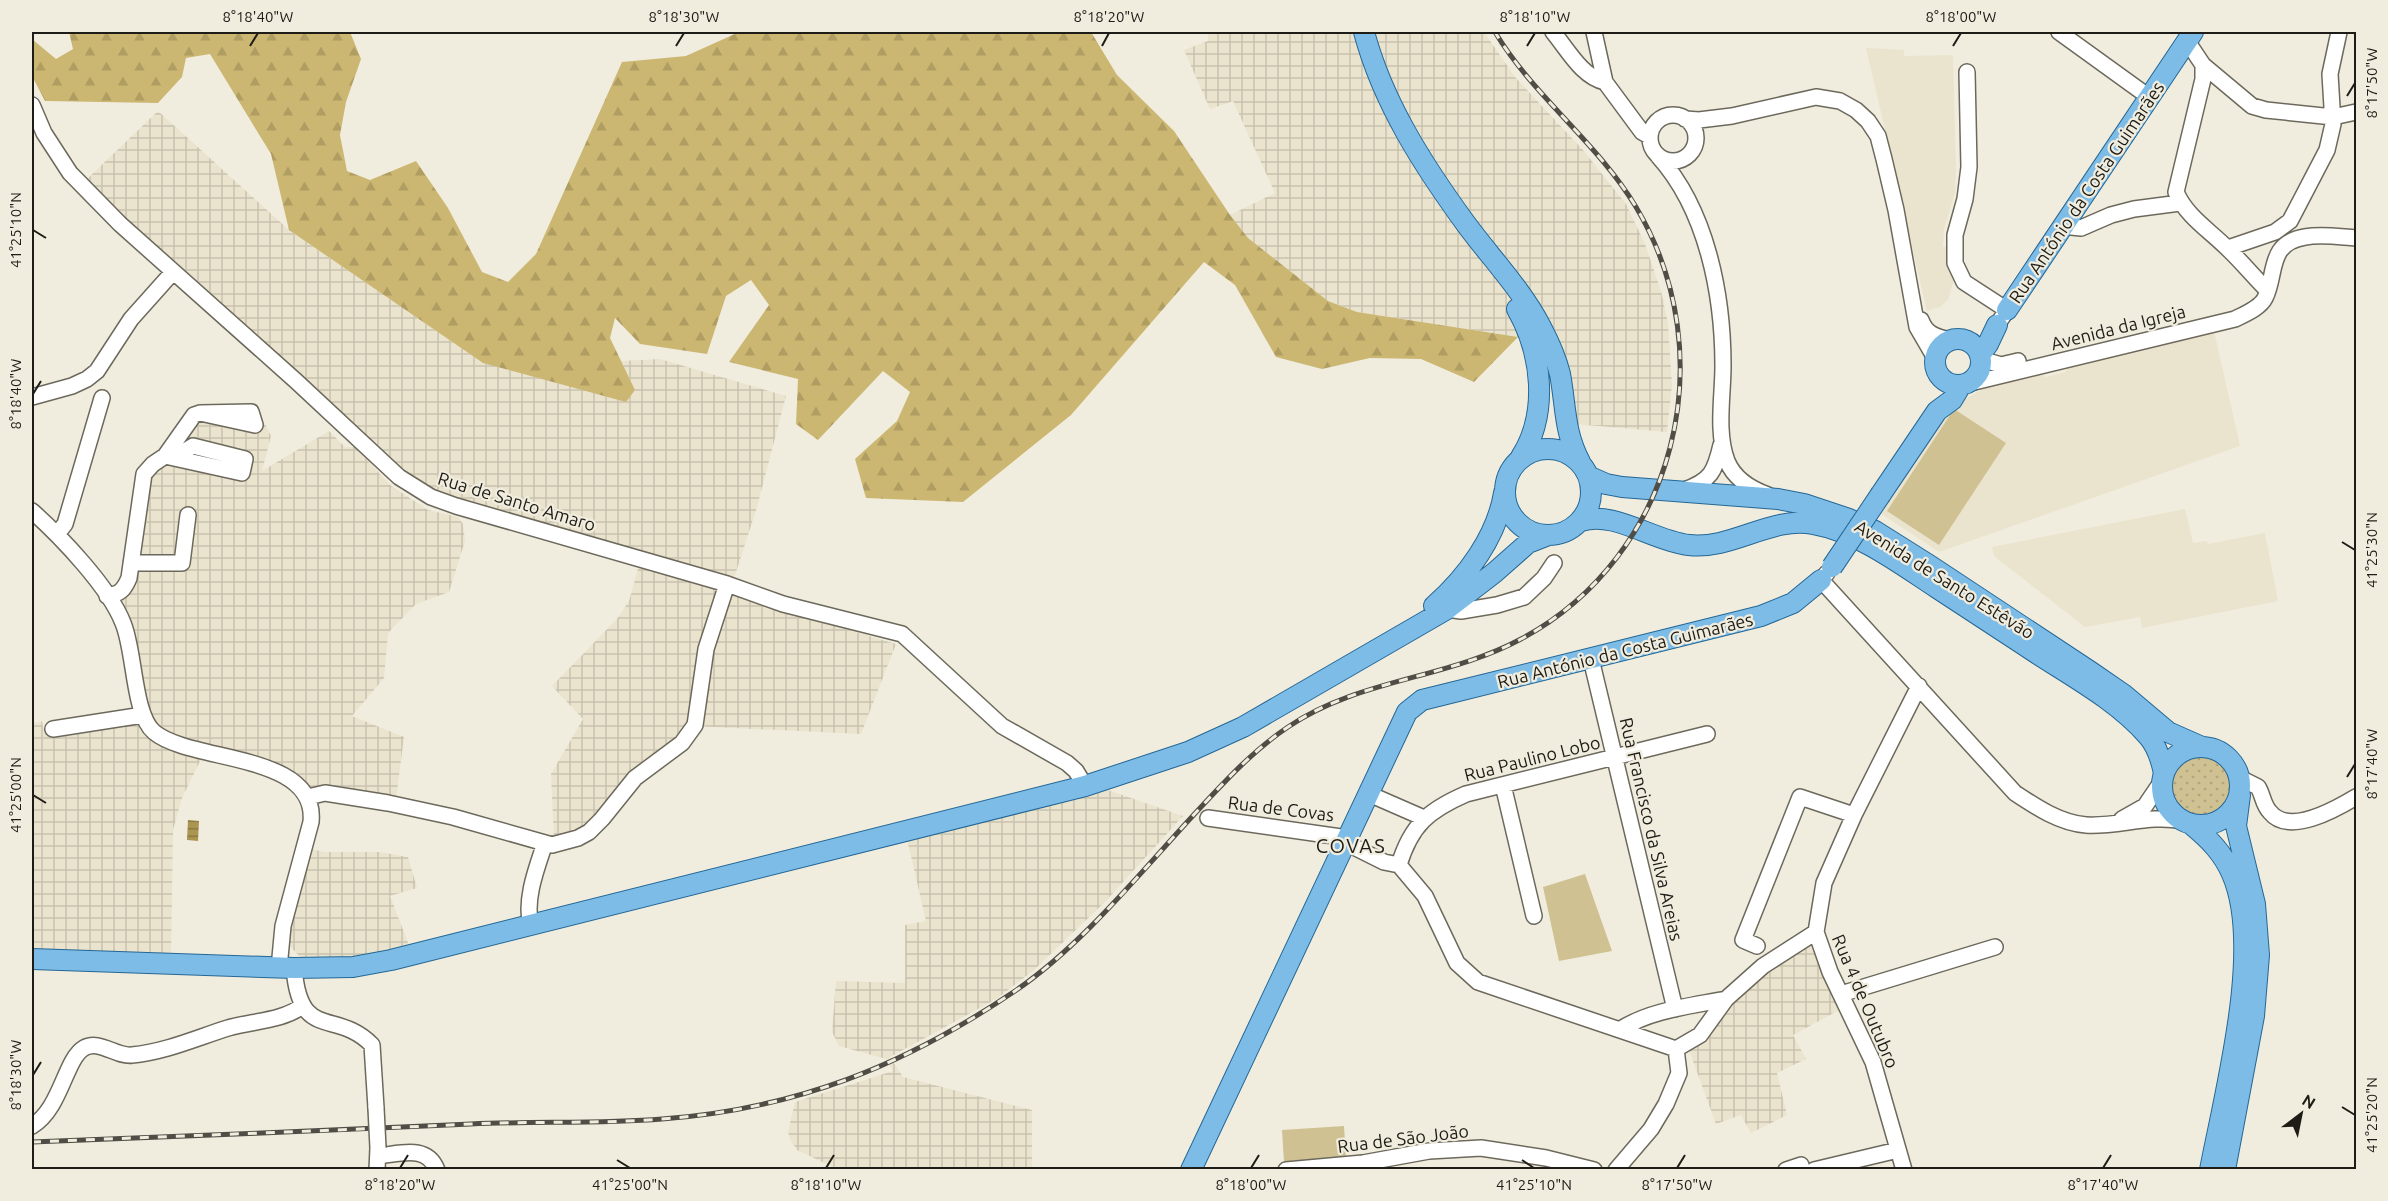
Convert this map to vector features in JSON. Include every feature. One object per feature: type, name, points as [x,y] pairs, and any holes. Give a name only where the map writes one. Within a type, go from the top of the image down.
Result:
[{"type":"main road","points":[[32,959],[286,968],[353,967],[391,960],[1085,786],[1159,763],[1218,740],[1447,609],[1528,543],[1565,532],[1581,521],[1591,500],[1584,469],[1571,446],[1566,427],[1559,373],[1548,342],[1525,301],[1481,244],[1409,139],[1389,100],[1370,54],[1364,32]]},
{"type":"main road","name":"Rua António da Costa Guimarães","points":[[1977,352],[1988,344],[2002,317],[2190,36]]},
{"type":"main road","points":[[1481,244],[1525,323],[1536,360],[1539,402],[1532,435],[1521,457]]},
{"type":"main road","points":[[1957,339],[1977,352],[1978,374],[1956,383],[1935,366],[1935,358],[1942,344],[1950,340],[1957,339]]},
{"type":"main road","name":"Rua António da Costa Guimarães","points":[[1369,794],[1407,712],[1422,700],[1761,616],[1793,603],[1827,573],[1956,383]]},
{"type":"main road","points":[[1390,642],[1436,604],[1470,567],[1499,515],[1506,477],[1521,457],[1545,448],[1558,450],[1570,454],[1584,469]]},
{"type":"main road","name":"Avenida de Santo Estêvão","points":[[1584,469],[1606,484],[1622,487],[1778,499],[1824,511],[1875,531],[2108,684],[2168,732],[2202,747]]},
{"type":"main road","points":[[1504,490],[1511,516],[1533,533],[1546,536]]},
{"type":"main road","name":"Avenida de Santo Estêvão","points":[[1581,521],[1592,517],[1614,520],[1661,539],[1690,545],[1724,543],[1775,527],[1802,523],[1822,526],[1861,541],[1916,574],[2102,697],[2149,736],[2158,753],[2163,777]]},
{"type":"main road","points":[[2210,1170],[2242,988],[2244,933],[2239,893],[2230,869],[2218,850],[2173,814],[2162,793],[2163,777],[2176,756],[2193,748],[2202,747],[2217,750],[2229,759],[2240,787],[2236,826],[2255,904],[2259,955],[2254,1016],[2225,1170]]},
{"type":"main road","points":[[2187,823],[2203,825],[2219,821],[2232,810],[2240,787]]},
{"type":"main road","points":[[1191,1170],[1369,794]]},
{"type":"street","points":[[1553,32],[1593,80],[1605,82]]},
{"type":"street","points":[[1594,32],[1605,82],[1629,111],[1642,132],[1649,136]]},
{"type":"street","points":[[2059,32],[2149,97]]},
{"type":"street","points":[[2228,248],[2275,232],[2290,221],[2327,150],[2333,117],[2330,74],[2339,32]]},
{"type":"street","points":[[2190,36],[2203,65],[2203,79],[2176,192],[2180,203],[2191,215],[2228,248],[2267,290]]},
{"type":"street","points":[[2203,65],[2252,106],[2266,110],[2333,117],[2356,112]]},
{"type":"street","points":[[1966,72],[1968,167],[1965,200],[1955,235],[1955,263],[1964,282],[2002,317]]},
{"type":"street","points":[[1679,491],[1702,483],[1715,468],[1722,439],[1723,364],[1717,294],[1705,245],[1684,191],[1650,144],[1649,136],[1655,123],[1661,118],[1672,115],[1699,120],[1732,116],[1799,99],[1827,97],[1856,110],[1868,121],[1878,136],[1917,327],[1935,358]]},
{"type":"street","name":"Rua de Santo Amaro","points":[[32,105],[44,133],[70,172],[89,194],[413,488],[456,506],[727,584],[783,604],[902,634],[1002,726],[1067,763],[1076,771],[1085,786]]},
{"type":"street","points":[[1629,111],[1661,118]]},
{"type":"street","points":[[1696,138],[1711,126],[1732,116]]},
{"type":"street","points":[[1684,191],[1683,178],[1696,138],[1695,130],[1685,118]]},
{"type":"street","points":[[1658,156],[1672,162],[1680,161],[1689,155]]},
{"type":"street","points":[[2062,226],[2081,228],[2111,215],[2134,209],[2180,203]]},
{"type":"street","points":[[2290,221],[2297,239],[2312,236],[2356,238]]},
{"type":"street","name":"Avenida da Igreja","points":[[1956,383],[2235,319],[2260,304],[2265,298],[2272,265],[2279,252],[2297,239]]},
{"type":"street","points":[[32,397],[72,386],[97,371],[131,319],[173,272]]},
{"type":"street","name":"Avenida da Igreja","points":[[1977,352],[2001,365],[2235,309],[2251,304],[2267,290]]},
{"type":"street","points":[[1913,301],[1927,332],[1935,337],[1950,340]]},
{"type":"street","points":[[57,534],[65,524],[102,398]]},
{"type":"street","points":[[107,596],[119,594],[125,587],[131,563],[144,474],[165,456],[194,415],[200,413]]},
{"type":"street","points":[[1722,439],[1728,464],[1738,478],[1750,487],[1778,499]]},
{"type":"street","points":[[165,456],[184,459]]},
{"type":"street","points":[[32,511],[57,534],[107,596],[123,621],[143,715],[153,731],[177,744],[262,767],[288,779],[308,797],[312,811],[311,822],[283,926],[286,968],[302,1006],[311,1016],[365,1038],[372,1045],[378,1158],[422,1153],[430,1157],[437,1170]]},
{"type":"street","points":[[131,563],[182,563],[188,515]]},
{"type":"street","points":[[1447,609],[1461,611],[1497,605],[1524,597],[1544,578],[1554,562]]},
{"type":"street","points":[[1827,573],[1918,686],[2015,793],[2047,814],[2085,825],[2156,818],[2187,823]]},
{"type":"street","points":[[308,797],[326,793],[388,803],[453,816],[545,843],[563,843],[589,832],[635,778],[670,753],[690,734],[698,718],[706,649],[727,584]]},
{"type":"street","name":"Rua Francisco da Silva Areias","points":[[1591,659],[1675,1009]]},
{"type":"street","name":"Rua 4 de Outubro","points":[[1904,1170],[1873,1062],[1841,994],[1816,932],[1824,884],[1854,815],[1918,686]]},
{"type":"street","points":[[53,729],[143,715]]},
{"type":"street","name":"Rua Paulino Lobo","points":[[1399,865],[1404,846],[1424,818],[1457,798],[1707,734]]},
{"type":"street","points":[[2115,823],[2145,806],[2163,777]]},
{"type":"street","points":[[1503,785],[1534,916]]},
{"type":"street","points":[[2240,787],[2259,787],[2268,811],[2284,822],[2314,817],[2356,797]]},
{"type":"street","points":[[1369,794],[1424,818]]},
{"type":"street","points":[[1757,946],[1743,940],[1800,797],[1854,815]]},
{"type":"street","name":"Rua de Covas","points":[[1208,818],[1347,840],[1384,862],[1399,865]]},
{"type":"street","points":[[531,925],[529,908],[535,875],[545,843]]},
{"type":"street","points":[[1399,865],[1425,896],[1457,963],[1479,982],[1621,1029],[1676,1050]]},
{"type":"street","points":[[1676,1050],[1700,1035],[1726,999],[1763,966],[1816,932]]},
{"type":"street","points":[[1841,994],[1995,947]]},
{"type":"street","points":[[1621,1029],[1636,1020],[1675,1009],[1726,999]]},
{"type":"street","points":[[32,1126],[47,1111],[61,1089],[78,1053],[86,1047],[93,1045],[116,1054],[133,1055],[179,1046],[249,1023],[292,1014],[302,1006]]},
{"type":"street","points":[[1616,1170],[1651,1129],[1666,1104],[1679,1073],[1676,1050]]},
{"type":"street","name":"Rua de São João","points":[[1287,1170],[1363,1163],[1429,1151],[1481,1148],[1546,1158],[1594,1170]]},
{"type":"street","points":[[1814,1170],[1898,1150]]},
{"type":"street","points":[[1786,1170],[1801,1166],[1802,1170]]},
{"type":"shaded area","points":[[1208,32],[1484,32],[1515,77],[1583,150],[1626,204],[1645,244],[1661,291],[1668,323],[1672,385],[1667,432],[1575,424],[1549,330],[1518,337],[1357,312],[1328,301],[1248,238],[1230,215],[1275,193],[1233,101],[1210,109],[1184,50],[1208,41]]},
{"type":"shaded area","points":[[1866,48],[1904,50],[1904,56],[1953,55],[1955,193],[1944,229],[1943,246],[1947,248],[1954,280],[1948,300],[1940,307],[1927,311]]},
{"type":"shaded area","points":[[158,111],[289,230],[483,363],[635,390],[621,361],[660,359],[786,396],[757,507],[729,594],[896,644],[861,734],[691,726],[628,774],[589,824],[554,841],[551,774],[583,719],[552,686],[617,619],[629,601],[639,565],[434,495],[391,467],[292,371],[85,181]]},
{"type":"shaded area","points":[[2214,331],[2240,446],[1939,552],[1880,513],[1951,407],[1985,388],[2041,374],[2046,377],[2065,372],[2068,367]]},
{"type":"shaded area","points":[[255,404],[271,436],[262,471],[329,431],[345,447],[355,447],[390,485],[428,510],[458,517],[463,524],[465,541],[449,592],[416,604],[388,633],[384,678],[352,716],[404,737],[396,799],[311,792],[264,771],[202,757],[182,798],[173,830],[171,958],[32,953],[32,723],[42,721],[43,727],[54,733],[142,715],[115,607],[125,591],[144,479],[202,408]]},
{"type":"shaded area","points":[[1954,409],[2006,443],[1939,545],[1887,511]]},
{"type":"shaded area","points":[[2185,509],[2193,543],[2207,541],[2208,544],[2265,533],[2278,601],[2142,628],[2140,617],[2085,627],[1994,556],[1992,547]]},
{"type":"shaded area","points":[[2201,754],[2219,760],[2227,768],[2233,786],[2227,804],[2219,812],[2201,818],[2183,812],[2175,804],[2169,786],[2175,768],[2183,760]]},
{"type":"shaded area","points":[[1105,789],[1183,816],[1104,903],[1035,969],[998,998],[890,1057],[903,1077],[1032,1110],[1032,1169],[837,1169],[797,1150],[788,1132],[795,1102],[893,1071],[886,1059],[839,1046],[832,1032],[836,981],[905,983],[905,925],[926,921],[907,839]]},
{"type":"shaded area","points":[[188,820],[199,821],[198,841],[187,840]]},
{"type":"shaded area","points":[[310,849],[325,852],[379,852],[408,857],[417,888],[390,896],[410,948],[350,959],[303,960],[283,939]]},
{"type":"shaded area","points":[[1585,874],[1612,951],[1559,961],[1543,887]]},
{"type":"shaded area","points":[[1810,945],[1841,1009],[1793,1035],[1806,1059],[1777,1073],[1787,1115],[1751,1133],[1741,1115],[1716,1124],[1689,1050],[1739,993]]},
{"type":"shaded area","points":[[1344,1126],[1346,1158],[1284,1162],[1282,1130]]},
{"type":"green space","points":[[69,32],[350,32],[361,59],[346,102],[340,135],[347,171],[370,180],[416,161],[448,208],[482,272],[508,282],[536,254],[622,62],[686,56],[739,32],[1091,32],[1117,75],[1174,131],[1248,238],[1328,301],[1357,312],[1518,337],[1474,382],[1421,359],[1370,358],[1322,369],[1276,357],[1235,285],[1204,262],[1071,415],[963,502],[866,498],[855,459],[897,421],[910,392],[883,371],[818,440],[796,424],[798,379],[729,362],[769,305],[751,280],[726,296],[707,354],[640,344],[615,318],[610,338],[635,390],[626,402],[483,363],[289,230],[271,154],[210,54],[186,58],[182,77],[158,103],[45,101],[32,76],[32,39],[56,59],[73,49]]},
{"type":"railway","points":[[32,1142],[471,1124],[662,1119],[711,1114],[758,1105],[803,1094],[847,1079],[890,1062],[932,1041],[973,1018],[1040,972],[1112,905],[1201,807],[1253,754],[1288,727],[1315,711],[1344,699],[1493,652],[1521,639],[1574,603],[1617,557],[1649,505],[1670,448],[1680,387],[1677,326],[1663,265],[1636,207],[1603,161],[1528,78],[1495,32]]},
{"type":"district","name":"COVAS","points":[[1351,845]]}]
